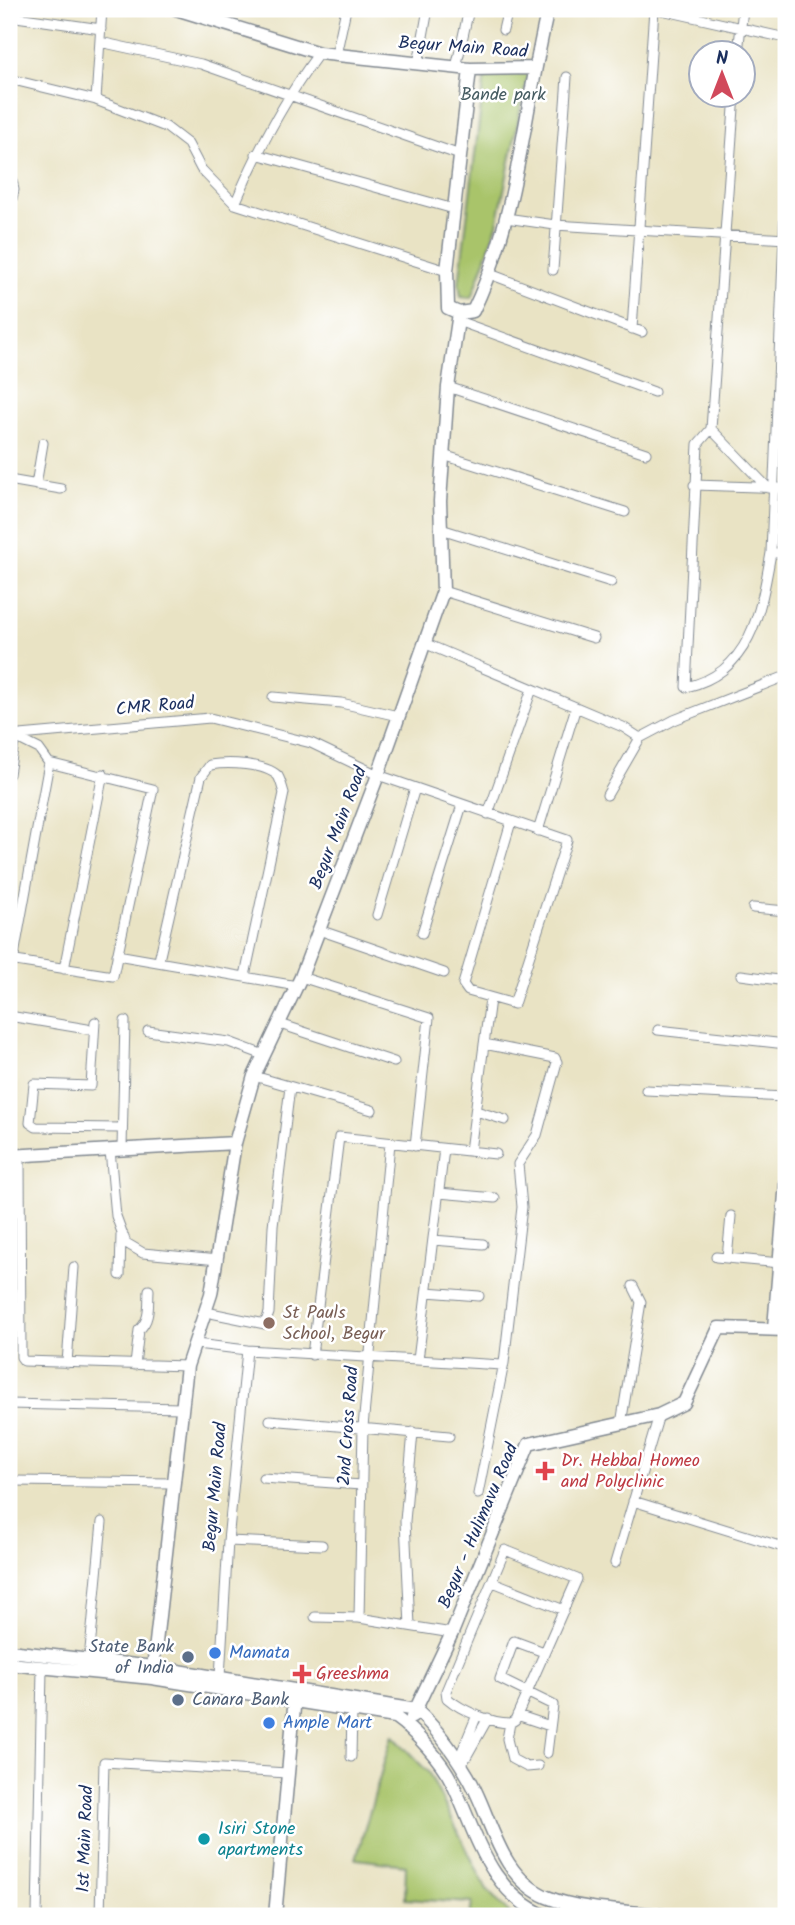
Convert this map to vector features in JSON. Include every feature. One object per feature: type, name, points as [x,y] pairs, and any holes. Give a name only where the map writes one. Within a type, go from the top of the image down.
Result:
[{"type":"street","points":[[96,100],[102,9]]},
{"type":"street","name":"Begur Main Road","points":[[153,1673],[187,1366],[206,1312],[218,1260],[235,1143],[254,1076],[280,1024],[319,930],[379,775],[443,591],[443,455],[448,387],[458,317],[473,311],[490,274],[506,218],[534,68],[463,69],[318,53],[176,9]]},
{"type":"street","points":[[336,55],[346,9]]},
{"type":"street","points":[[418,64],[428,9]]},
{"type":"street","points":[[469,9],[463,69],[460,155],[447,271],[448,308],[458,317],[654,392]]},
{"type":"street","points":[[503,30],[508,9]]},
{"type":"street","points":[[534,68],[548,9]]},
{"type":"street","points":[[632,329],[655,9],[687,12],[786,38]]},
{"type":"street","points":[[739,38],[743,9]]},
{"type":"street","points":[[9,16],[102,29]]},
{"type":"street","points":[[100,42],[201,64],[460,155]]},
{"type":"street","points":[[235,204],[256,154],[288,94],[318,53]]},
{"type":"street","points":[[553,271],[567,77]]},
{"type":"street","points":[[9,79],[96,100],[166,127],[188,144],[201,169],[235,204],[447,271]]},
{"type":"street","points":[[734,108],[711,429],[698,444],[694,485],[686,687],[710,682],[744,648],[760,613],[771,553],[777,488],[786,184]]},
{"type":"street","points":[[256,154],[454,209]]},
{"type":"street","points":[[9,165],[14,190],[9,211]]},
{"type":"street","points":[[506,218],[555,225],[785,239]]},
{"type":"street","points":[[490,274],[642,332]]},
{"type":"street","points":[[448,387],[646,453]]},
{"type":"street","points":[[711,429],[777,488]]},
{"type":"street","points":[[36,485],[43,443]]},
{"type":"street","points":[[443,455],[625,512]]},
{"type":"street","points":[[9,480],[61,489]]},
{"type":"street","points":[[694,485],[777,488]]},
{"type":"street","points":[[441,529],[611,582]]},
{"type":"street","points":[[771,553],[786,553]]},
{"type":"street","points":[[443,591],[594,638]]},
{"type":"street","points":[[424,643],[624,727],[640,738]]},
{"type":"street","points":[[607,795],[640,738],[674,720],[786,676]]},
{"type":"street","points":[[488,814],[532,689]]},
{"type":"street","points":[[273,696],[341,703],[398,716]]},
{"type":"street","points":[[538,831],[576,707]]},
{"type":"street","name":"CMR Road","points":[[12,737],[42,732],[210,718],[311,743],[379,775],[567,840],[514,1004],[490,999]]},
{"type":"street","points":[[9,774],[12,737],[39,749],[48,763],[11,961],[113,976],[153,789],[103,774],[48,763]]},
{"type":"street","points":[[159,960],[201,777],[210,765],[223,763],[270,770],[280,778],[284,793],[245,976]]},
{"type":"street","points":[[64,968],[103,774]]},
{"type":"street","points":[[377,915],[415,788]]},
{"type":"street","points":[[422,933],[462,805]]},
{"type":"street","points":[[470,1151],[490,999],[464,989],[463,979],[511,822]]},
{"type":"street","points":[[752,908],[786,911]]},
{"type":"street","points":[[319,930],[444,973]]},
{"type":"street","points":[[117,955],[245,976],[299,981],[429,1018],[415,1146]]},
{"type":"street","points":[[741,975],[786,981]]},
{"type":"street","points":[[9,1016],[87,1029]]},
{"type":"street","points":[[120,1275],[121,1235],[116,1216],[116,1149],[122,1128],[125,1021]]},
{"type":"street","points":[[95,1022],[91,1086],[34,1084],[30,1123],[36,1127],[122,1128]]},
{"type":"street","points":[[280,1024],[394,1062]]},
{"type":"street","points":[[658,1030],[786,1044]]},
{"type":"street","points":[[148,1031],[229,1042],[264,1055]]},
{"type":"street","points":[[478,1494],[502,1365],[521,1220],[518,1164],[537,1135],[557,1062],[555,1058],[484,1044]]},
{"type":"street","points":[[254,1076],[372,1110]]},
{"type":"street","points":[[206,1312],[265,1324],[269,1313],[273,1226],[289,1087]]},
{"type":"street","points":[[646,1090],[786,1097]]},
{"type":"street","points":[[475,1111],[505,1120]]},
{"type":"street","points":[[312,1355],[339,1137],[496,1154]]},
{"type":"street","points":[[187,1366],[29,1362],[21,1357],[14,1157],[235,1143]]},
{"type":"street","name":"2nd Cross Road","points":[[359,1618],[363,1427],[390,1143]]},
{"type":"street","points":[[418,1360],[444,1149]]},
{"type":"street","points":[[780,1329],[780,1263],[786,1182]]},
{"type":"street","points":[[439,1193],[495,1198]]},
{"type":"street","points":[[727,1258],[731,1216]]},
{"type":"street","points":[[121,1235],[126,1243],[143,1253],[218,1260]]},
{"type":"street","points":[[433,1240],[483,1244]]},
{"type":"street","points":[[716,1257],[780,1263]]},
{"type":"street","points":[[67,1363],[74,1267]]},
{"type":"street","points":[[621,1424],[641,1302],[633,1286]]},
{"type":"street","points":[[135,1365],[139,1330],[145,1325],[148,1315],[149,1290]]},
{"type":"street","points":[[427,1292],[479,1296]]},
{"type":"street","name":"Begur - Hulimavu Road","points":[[408,1726],[452,1633],[529,1444],[659,1415],[684,1403],[719,1328],[780,1329]]},
{"type":"street","points":[[196,1344],[312,1355],[502,1365]]},
{"type":"street","name":"Begur Main Road","points":[[219,1683],[247,1350]]},
{"type":"street","points":[[9,1404],[181,1408]]},
{"type":"street","points":[[615,1563],[659,1415]]},
{"type":"street","points":[[270,1420],[449,1436]]},
{"type":"street","points":[[410,1626],[405,1521],[413,1432]]},
{"type":"street","points":[[263,1478],[361,1485]]},
{"type":"street","points":[[14,1481],[172,1483]]},
{"type":"street","points":[[634,1501],[786,1548]]},
{"type":"street","points":[[89,1660],[102,1522]]},
{"type":"street","points":[[229,1541],[322,1545]]},
{"type":"street","points":[[510,1723],[488,1718],[452,1703],[446,1691],[506,1550],[577,1578],[528,1692],[510,1723],[507,1739],[512,1759],[527,1767],[538,1766]]},
{"type":"street","points":[[493,1582],[564,1610]]},
{"type":"street","points":[[315,1617],[359,1618],[452,1633]]},
{"type":"street","points":[[544,1652],[514,1641],[500,1679],[553,1705],[547,1753]]},
{"type":"street","points":[[9,1651],[89,1660],[395,1717],[408,1726],[450,1779],[488,1866],[510,1895],[546,1916]]},
{"type":"street","points":[[9,1664],[42,1669],[153,1673]]},
{"type":"street","points":[[37,1916],[42,1669]]},
{"type":"street","points":[[295,1697],[416,1710],[427,1720],[459,1764],[504,1856],[522,1880],[547,1896],[565,1902],[669,1916]]},
{"type":"street","points":[[275,1916],[295,1697]]},
{"type":"street","points":[[351,1757],[352,1711]]},
{"type":"street","points":[[459,1764],[477,1714]]},
{"type":"street","points":[[517,1715],[550,1726]]},
{"type":"street","points":[[459,1764],[488,1718]]},
{"type":"street","name":"1st Main Road","points":[[100,1916],[104,1762],[288,1773]]},
{"type":"street","points":[[488,1866],[504,1856]]},
{"type":"green space","name":"Bande park","points":[[528,73],[497,225],[472,298],[461,297],[459,283],[485,74]]},
{"type":"green space","points":[[392,1735],[429,1773],[487,1890],[512,1916],[470,1916],[472,1903],[405,1899],[406,1865],[356,1859]]},
{"type":"place","name":"St Pauls School, Begur","points":[[269,1323]]},
{"type":"place","name":"Dr. Hebbal Homeo and Polyclinic","points":[[545,1471]]},
{"type":"place","name":"Mamata","points":[[215,1653]]},
{"type":"place","name":"State Bank of India","points":[[188,1657]]},
{"type":"place","name":"Greeshma","points":[[302,1674]]},
{"type":"place","name":"Canara Bank","points":[[178,1700]]},
{"type":"place","name":"Ample Mart","points":[[269,1723]]},
{"type":"place","name":"Isiri Stone apartments","points":[[204,1839]]}]
